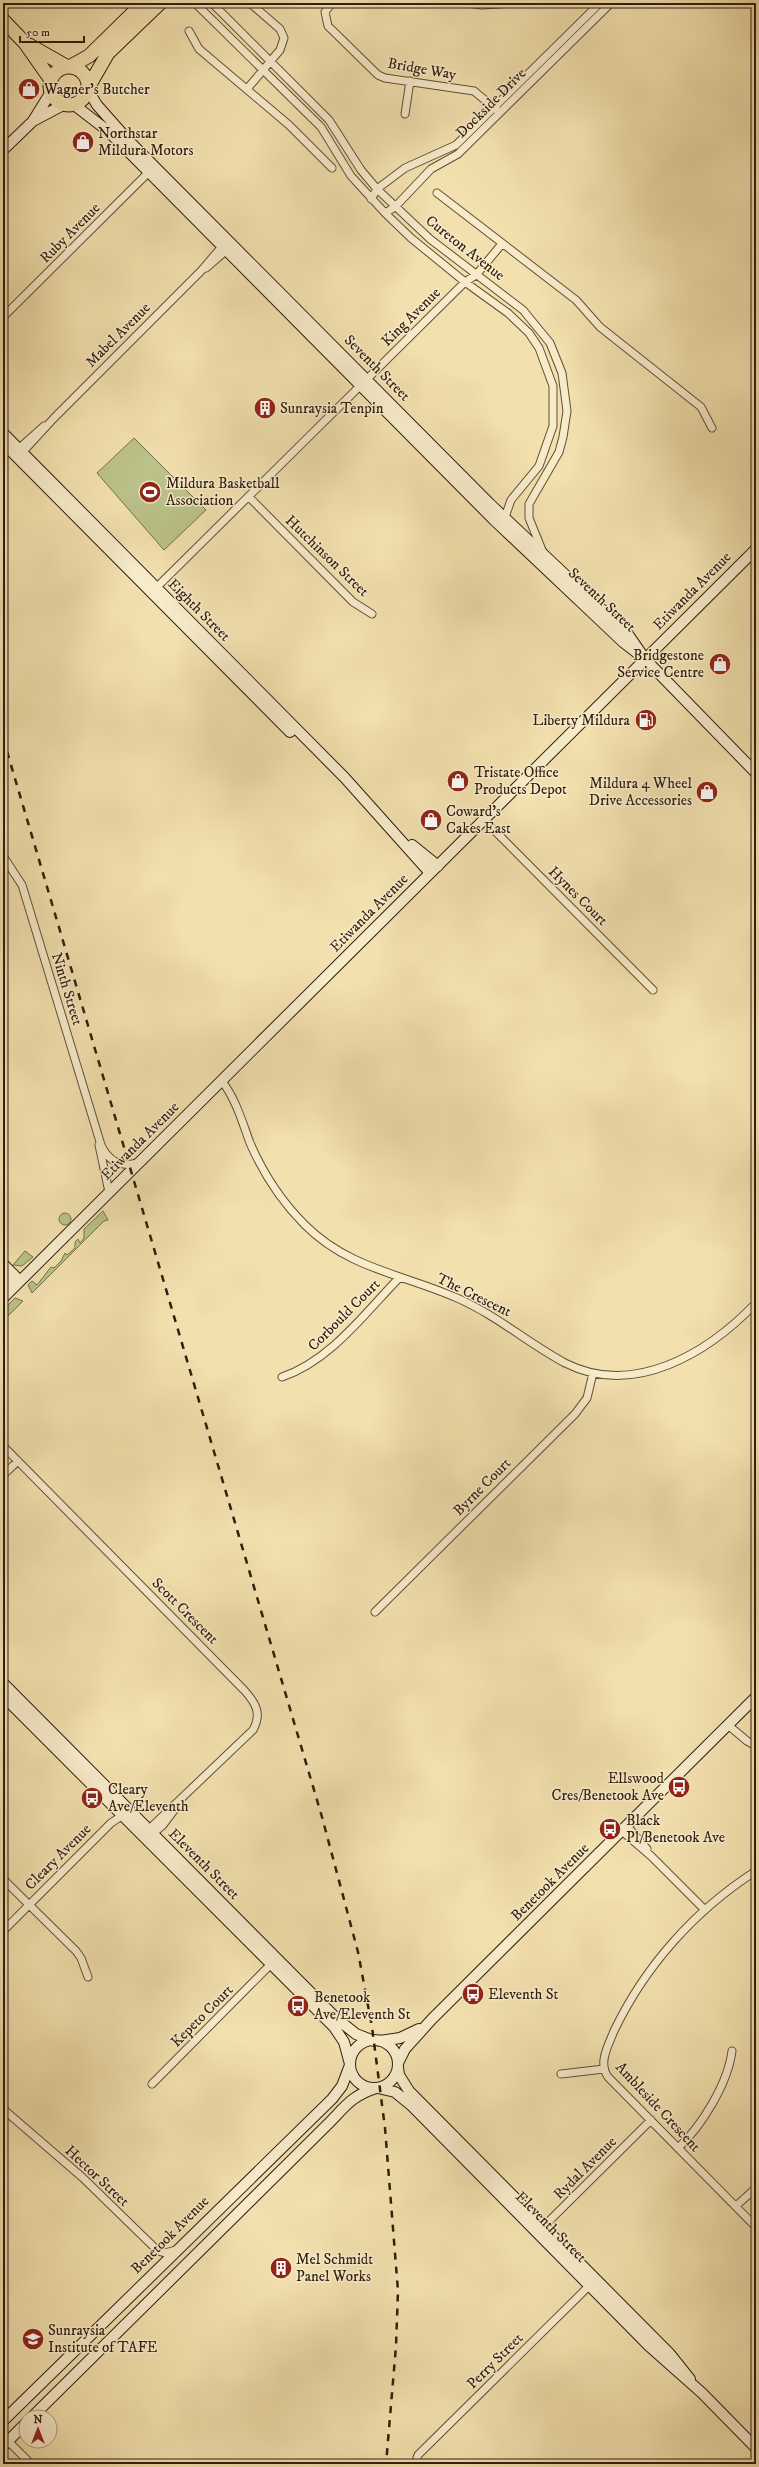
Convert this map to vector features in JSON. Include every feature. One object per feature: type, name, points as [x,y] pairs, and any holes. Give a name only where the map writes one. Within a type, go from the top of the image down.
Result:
[{"type":"highway","points":[[51,86],[55,73],[94,52],[144,3]]},
{"type":"highway","points":[[3,20],[25,43],[51,86],[54,98],[69,104],[82,100],[108,53],[160,3]]},
{"type":"highway","points":[[25,43],[83,72],[88,88]]},
{"type":"main road","points":[[33,121],[51,86]]},
{"type":"main road","name":"Seventh Street","points":[[88,88],[109,119],[152,169],[364,383],[503,529],[623,642],[644,659]]},
{"type":"main road","name":"Seventh Street","points":[[69,104],[103,127],[152,169]]},
{"type":"main road","points":[[3,150],[33,121],[69,104]]},
{"type":"main road","name":"Seventh Street","points":[[364,383],[504,518],[627,633],[644,659]]},
{"type":"main road","name":"Eighth Street","points":[[3,433],[18,454],[332,774],[373,810],[434,870]]},
{"type":"main road","name":"Eighth Street","points":[[3,444],[18,454]]},
{"type":"main road","name":"Etiwanda Avenue","points":[[3,1298],[756,549]]},
{"type":"main road","points":[[644,659],[756,773]]},
{"type":"main road","points":[[3,1264],[16,1284]]},
{"type":"main road","points":[[3,1277],[16,1284]]},
{"type":"main road","name":"Eleventh Street","points":[[3,1683],[121,1812]]},
{"type":"main road","name":"Eleventh Street","points":[[3,1696],[121,1812],[148,1834],[274,1962],[336,2030],[344,2042],[350,2064]]},
{"type":"main road","name":"Benetook Avenue","points":[[398,2065],[405,2049],[432,2020],[756,1698]]},
{"type":"main road","name":"Eleventh Street","points":[[274,1962],[347,2028],[359,2036],[376,2041]]},
{"type":"main road","name":"Benetook Avenue","points":[[376,2041],[404,2037],[432,2020]]},
{"type":"main road","points":[[40,2409],[282,2169],[350,2099],[377,2088],[391,2081],[398,2065],[393,2050],[376,2041],[359,2046],[352,2056],[350,2064],[353,2074],[358,2082],[366,2087],[377,2088]]},
{"type":"main road","name":"Benetook Avenue","points":[[3,2421],[337,2094],[350,2064]]},
{"type":"main road","name":"Eleventh Street","points":[[398,2065],[399,2075],[409,2091],[540,2230]]},
{"type":"main road","name":"Eleventh Street","points":[[377,2088],[391,2090],[401,2096],[593,2283],[670,2354],[702,2393],[756,2448]]},
{"type":"main road","points":[[270,2158],[282,2169]]},
{"type":"main road","points":[[51,2374],[65,2384]]},
{"type":"main road","points":[[5,2441],[18,2430]]},
{"type":"street","name":"Cureton Avenue","points":[[196,3],[321,127],[351,176],[371,199],[411,238],[465,282],[508,313],[529,333],[546,361],[553,386],[555,414],[546,450],[539,466],[510,501],[504,518],[503,529]]},
{"type":"street","name":"Cureton Avenue","points":[[212,3],[329,120],[361,170],[377,189],[430,239],[476,275],[512,300],[534,320],[550,343],[562,373],[567,398],[563,437],[553,465],[531,498],[529,504],[532,526],[545,556]]},
{"type":"street","points":[[247,89],[282,47],[284,34],[279,27],[250,3]]},
{"type":"street","name":"Bridge Way","points":[[332,3],[327,8],[325,17],[328,26],[378,75],[474,91],[497,110]]},
{"type":"street","points":[[467,3],[482,5],[516,3]]},
{"type":"street","name":"Dockside Drive","points":[[385,213],[396,207],[431,169],[458,154],[497,110],[600,3]]},
{"type":"street","name":"Dockside Drive","points":[[371,199],[377,189],[415,162],[454,147],[497,110],[611,3]]},
{"type":"street","points":[[189,31],[198,49],[289,125],[332,168]]},
{"type":"street","points":[[405,114],[410,81]]},
{"type":"street","name":"Ruby Avenue","points":[[3,317],[152,169]]},
{"type":"street","name":"Cureton Avenue","points":[[437,193],[501,245],[576,300],[600,327],[701,407],[712,428]]},
{"type":"street","name":"Mabel Avenue","points":[[18,454],[227,245]]},
{"type":"street","name":"King Avenue","points":[[153,590],[249,497],[465,282],[476,275],[501,245]]},
{"type":"street","name":"Hutchinson Street","points":[[249,497],[353,602],[372,614]]},
{"type":"street","name":"Hynes Court","points":[[484,820],[653,990]]},
{"type":"street","name":"Ninth Street","points":[[3,856],[22,885],[97,1135],[104,1151],[115,1162],[128,1165],[142,1160]]},
{"type":"street","name":"The Crescent","points":[[222,1081],[234,1099],[260,1164],[285,1203],[305,1225],[341,1253],[366,1266],[442,1292],[482,1310],[565,1362],[593,1373],[631,1375],[655,1370],[672,1364],[711,1343],[756,1303]]},
{"type":"street","name":"Ninth Street","points":[[97,1135],[102,1166],[109,1192]]},
{"type":"street","name":"Corbould Court","points":[[282,1377],[303,1369],[324,1355],[399,1278]]},
{"type":"street","name":"Byrne Court","points":[[375,1612],[575,1414],[587,1398],[593,1373]]},
{"type":"street","name":"Scott Crescent","points":[[3,1446],[244,1690],[256,1706],[258,1718],[253,1730],[148,1834]]},
{"type":"street","points":[[3,1475],[18,1461]]},
{"type":"street","points":[[728,1725],[747,1742],[756,1746]]},
{"type":"street","name":"Cleary Avenue","points":[[3,1931],[121,1812]]},
{"type":"street","points":[[624,1828],[705,1910]]},
{"type":"street","name":"Ambleside Crescent","points":[[756,1870],[705,1910],[672,1943],[638,1988],[610,2042],[605,2055],[604,2069],[608,2077],[756,2227]]},
{"type":"street","points":[[3,1879],[76,1951],[81,1958],[88,1977]]},
{"type":"street","name":"Kepeto Court","points":[[152,2084],[274,1962]]},
{"type":"street","points":[[678,2148],[695,2131],[708,2111],[728,2066],[732,2051]]},
{"type":"street","points":[[562,2074],[604,2069]]},
{"type":"street","name":"Hector Street","points":[[3,2109],[82,2177],[158,2251],[165,2253],[177,2250]]},
{"type":"street","name":"Rydal Avenue","points":[[540,2230],[651,2120]]},
{"type":"street","points":[[736,2206],[756,2188]]},
{"type":"street","name":"Perry Street","points":[[416,2464],[418,2455],[593,2283]]},
{"type":"street","points":[[5,2441],[31,2464]]},
{"type":"green space","name":"Mildura Basketball Association","points":[[134,438],[206,510],[164,550],[97,473]]},
{"type":"green space","points":[[103,1211],[108,1220],[104,1221],[32,1293],[28,1285],[32,1281],[37,1285],[51,1267],[54,1268],[61,1261],[65,1253],[67,1255],[75,1248],[75,1242],[78,1239],[80,1243],[84,1238],[84,1229]]},
{"type":"green space","points":[[65,1213],[69,1215],[71,1219],[69,1223],[65,1225],[61,1223],[59,1219],[61,1215]]},
{"type":"green space","points":[[25,1251],[33,1257],[22,1266],[13,1265]]},
{"type":"green space","points":[[15,1298],[23,1301],[3,1321],[7,1315],[7,1306]]},
{"type":"railway","points":[[3,738],[322,1817],[358,1952],[372,2027],[385,2128],[398,2291],[396,2346],[386,2464]]},
{"type":"place","name":"Wagner's Butcher","points":[[29,89]]},
{"type":"place","name":"Northstar Mildura Motors","points":[[83,142]]},
{"type":"place","name":"Sunraysia Tenpin","points":[[265,408]]},
{"type":"place","name":"Mildura Basketball Association","points":[[150,492]]},
{"type":"place","name":"Bridgestone Service Centre","points":[[720,664]]},
{"type":"place","name":"Liberty Mildura","points":[[646,720]]},
{"type":"place","name":"Tristate Office Products Depot","points":[[458,781]]},
{"type":"place","name":"Mildura 4 Wheel Drive Accessories","points":[[707,792]]},
{"type":"place","name":"Coward's Cakes East","points":[[431,820]]},
{"type":"place","name":"Ellswood Cres/Benetook Ave","points":[[679,1787]]},
{"type":"place","name":"Cleary Ave/Eleventh","points":[[92,1798]]},
{"type":"place","name":"Black Pl/Benetook Ave","points":[[610,1829]]},
{"type":"place","name":"Eleventh St","points":[[473,1994]]},
{"type":"place","name":"Benetook Ave/Eleventh St","points":[[298,2006]]},
{"type":"place","name":"Mel Schmidt Panel Works","points":[[281,2268]]},
{"type":"place","name":"Sunraysia Institute of TAFE","points":[[33,2339]]}]
